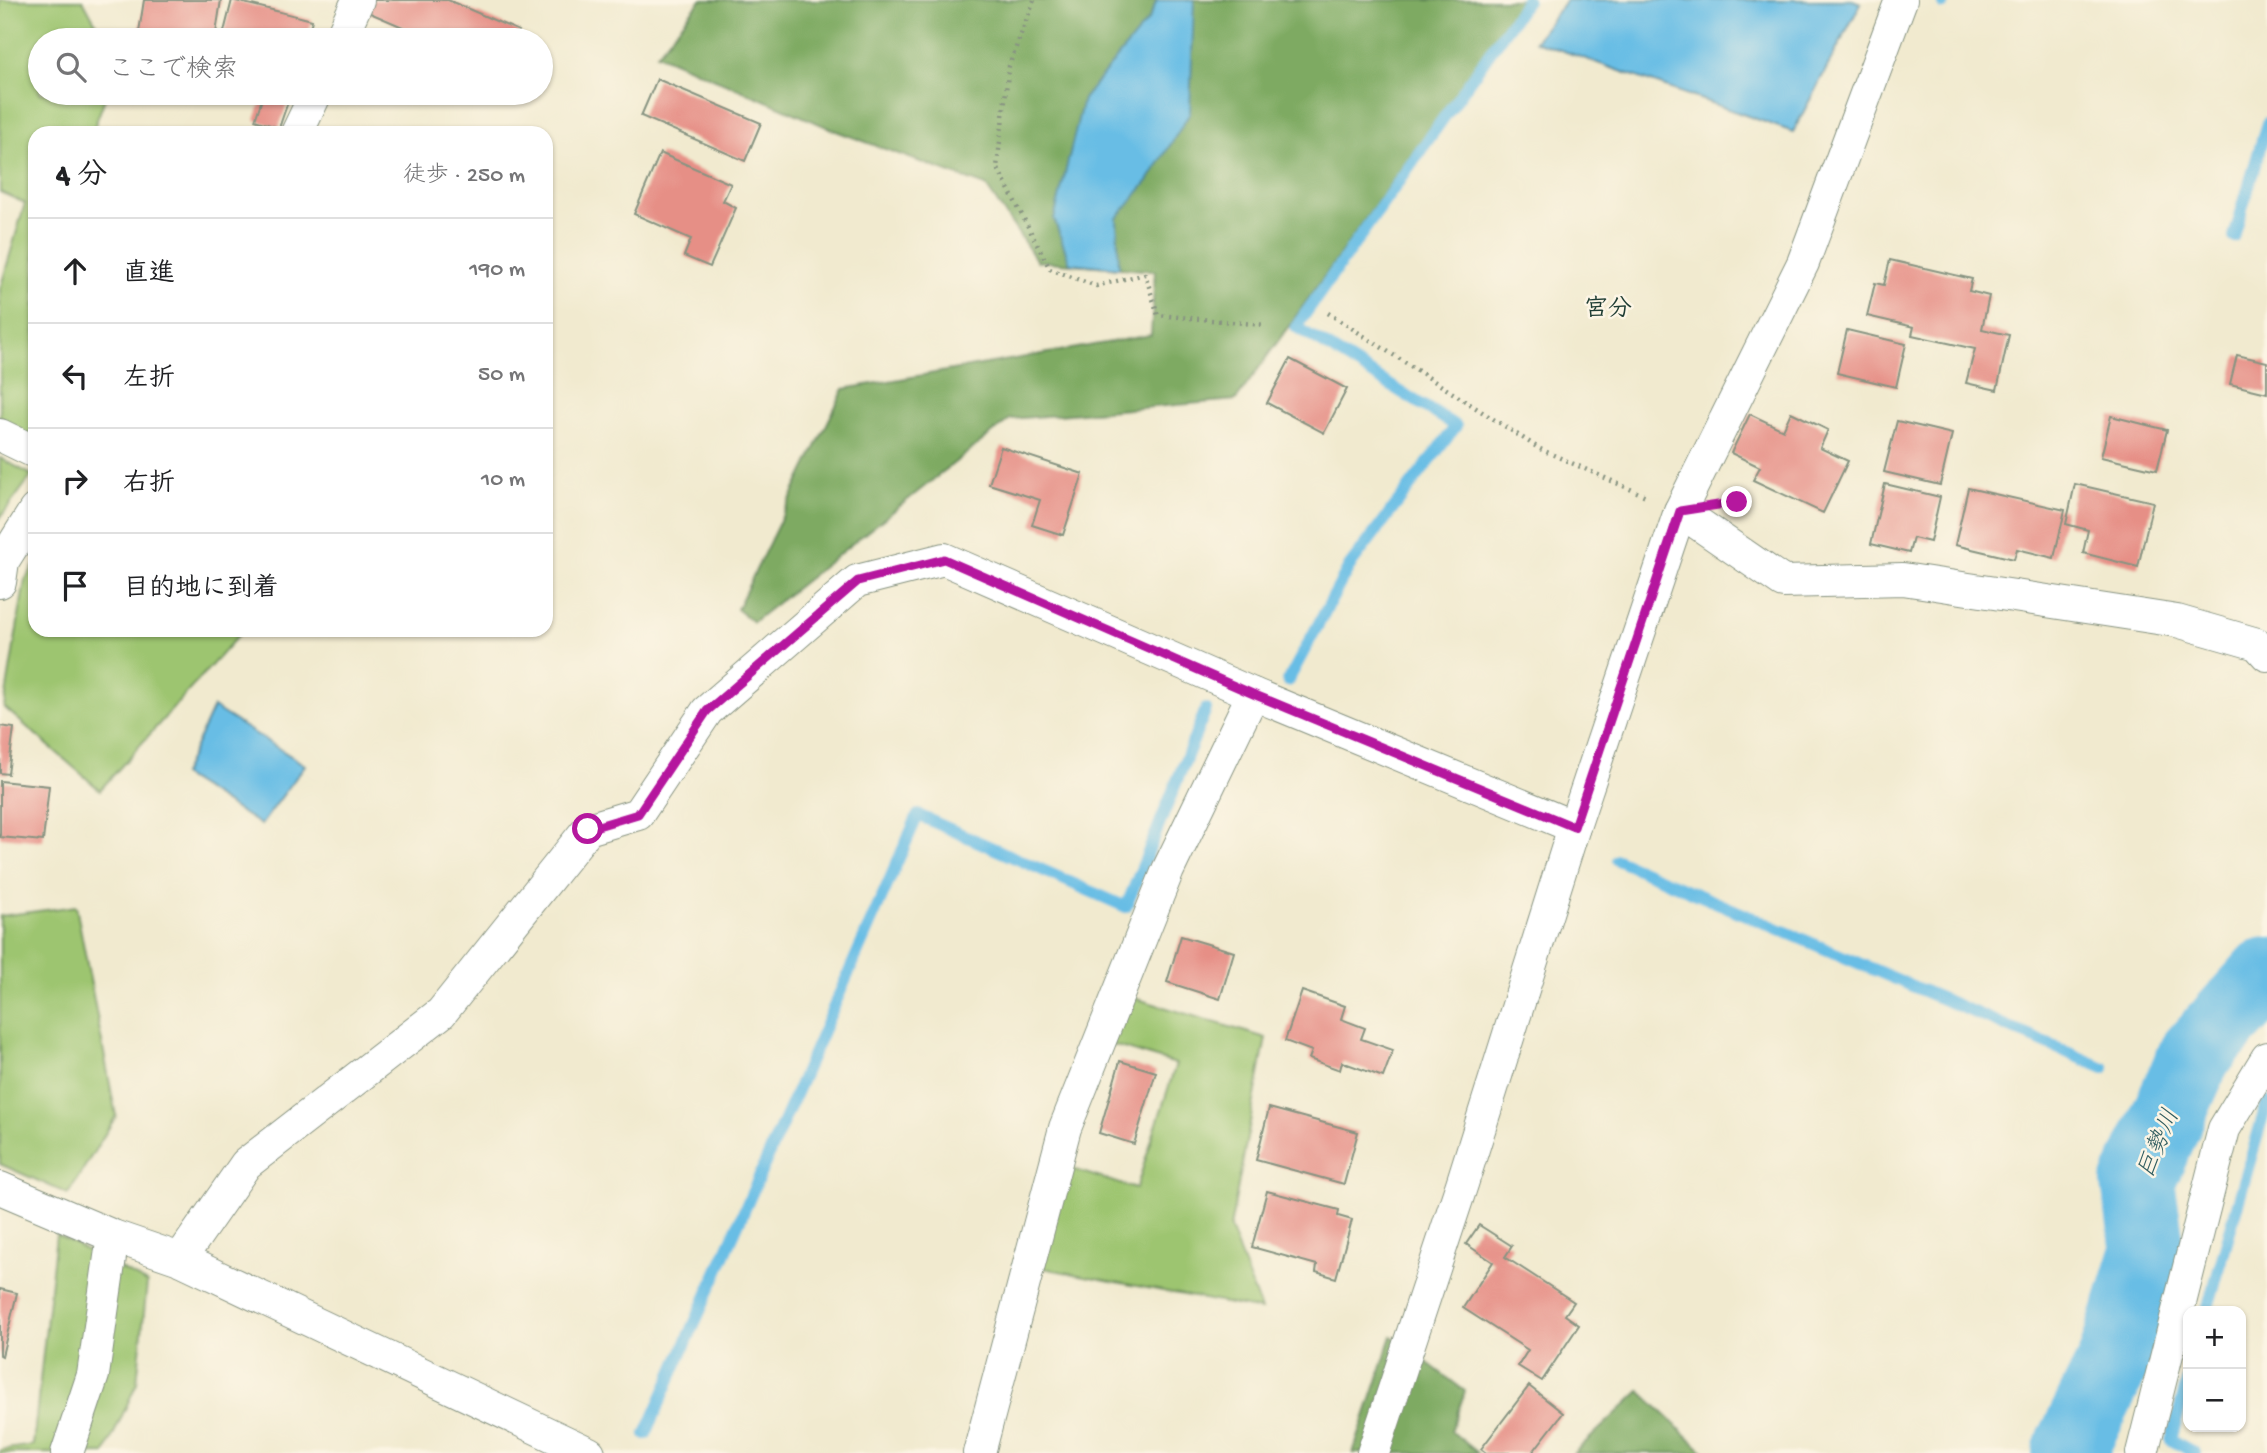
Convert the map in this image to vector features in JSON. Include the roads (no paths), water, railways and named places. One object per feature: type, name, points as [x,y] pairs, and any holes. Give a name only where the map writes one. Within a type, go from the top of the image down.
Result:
[{"type":"street","points":[[1373,1453],[1462,1184],[1574,827],[1680,511],[1803,263],[1901,0]]},
{"type":"street","points":[[343,28],[351,2]]},
{"type":"street","points":[[300,126],[310,105]]},
{"type":"street","points":[[0,435],[28,449]]},
{"type":"street","points":[[1680,511],[1783,582],[1903,579],[2177,621],[2257,644],[2267,655]]},
{"type":"street","points":[[0,582],[3,561],[28,521]]},
{"type":"street","points":[[180,1259],[246,1164],[441,1013],[588,829],[638,814],[707,711],[858,581],[944,559],[1253,694],[1574,827]]},
{"type":"street","points":[[979,1453],[1065,1128],[1168,870],[1253,694]]},
{"type":"street","points":[[2145,1451],[2224,1129],[2267,1058]]},
{"type":"street","points":[[0,1188],[113,1236],[180,1259],[589,1453]]},
{"type":"street","points":[[67,1453],[93,1375],[113,1236]]},
{"type":"water","points":[[1157,0],[1194,0],[1190,113],[1148,181],[1117,218],[1119,268],[1070,263],[1054,219],[1083,99],[1149,19]]},
{"type":"water","points":[[1566,0],[1852,0],[1861,3],[1793,132],[1535,41]]},
{"type":"water","points":[[213,707],[305,765],[261,825],[182,775]]},
{"type":"waterway","points":[[1288,681],[1349,567],[1456,426],[1296,327],[1527,0]]},
{"type":"waterway","points":[[1943,4],[1944,0]]},
{"type":"waterway","points":[[2234,237],[2267,123]]},
{"type":"waterway","points":[[646,1434],[918,815],[1126,907],[1206,709]]},
{"type":"waterway","points":[[1617,860],[2104,1068]]},
{"type":"waterway","name":"巨勢川","points":[[2069,1453],[2114,1361],[2148,1251],[2138,1182],[2195,1055],[2267,974]]},
{"type":"waterway","points":[[2208,1306],[2267,1102]]},
{"type":"waterway","points":[[2183,1396],[2171,1440],[2195,1453]]},
{"type":"district","name":"宮分","points":[[1608,307]]}]
